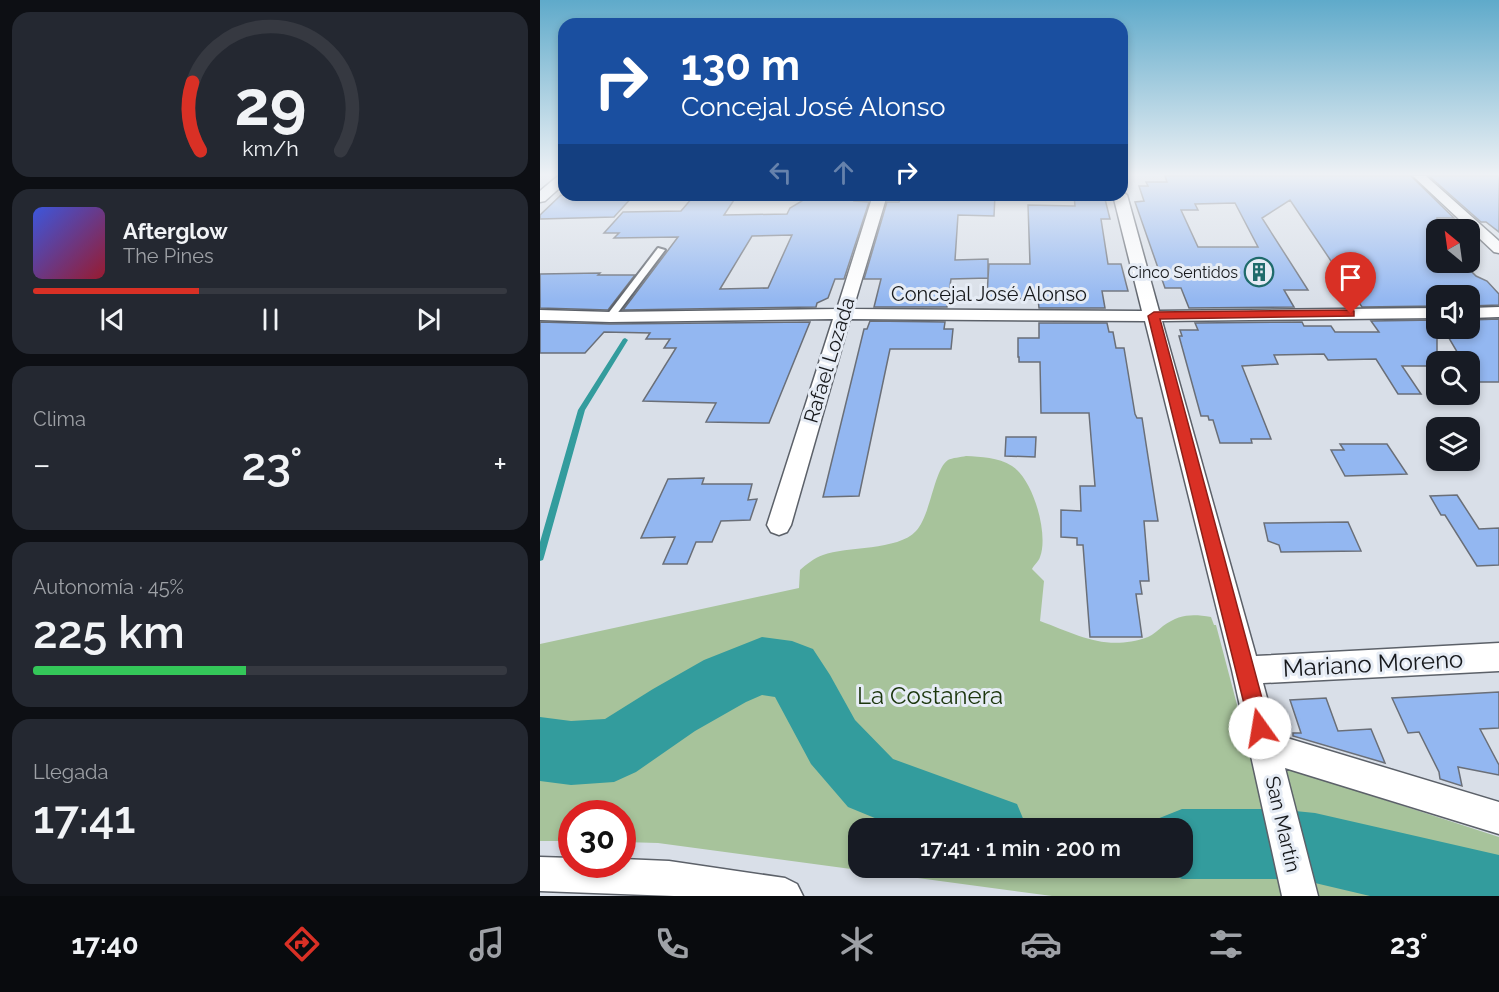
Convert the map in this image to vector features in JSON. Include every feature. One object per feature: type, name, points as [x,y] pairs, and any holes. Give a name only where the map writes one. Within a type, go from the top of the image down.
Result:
[{"type":"street","name":"Rafael Lozada","points":[[779,525],[873,218]]},
{"type":"street","name":"San Martín","points":[[1126,218],[1246,670],[1300,896]]},
{"type":"street","points":[[1465,218],[1499,249]]},
{"type":"street","points":[[1480,313],[1499,312]]},
{"type":"street","name":"Concejal José Alonso","points":[[540,315],[610,317],[843,314],[1154,316],[1426,313]]},
{"type":"street","name":"Mariano Moreno","points":[[1246,670],[1499,657]]},
{"type":"street","points":[[1267,758],[1355,772],[1499,818]]},
{"type":"street","points":[[540,874],[785,896]]},
{"type":"lane","points":[[610,317],[661,250]]},
{"type":"green space","name":"La Costanera","points":[[983,457],[1007,463],[1020,473],[1026,482],[1041,522],[1042,547],[1039,560],[1032,569],[1044,581],[1040,621],[1092,640],[1119,643],[1148,637],[1169,622],[1181,617],[1192,615],[1211,617],[1216,625],[1246,739],[1345,787],[1499,837],[1499,896],[1052,896],[918,878],[1193,878],[1193,818],[848,818],[848,869],[658,843],[636,842],[636,800],[558,800],[558,841],[540,841],[540,644],[799,588],[800,570],[823,555],[897,542],[916,531],[921,524],[943,465],[954,458]]},
{"type":"building","points":[[540,218],[584,218],[540,219]]},
{"type":"building","points":[[618,218],[864,218],[844,279],[835,279],[828,298],[817,303],[816,307],[623,310],[678,237],[614,238],[619,233],[604,233]],"holes":[[[792,235],[768,288],[720,289],[752,236]]]},
{"type":"building","points":[[882,218],[958,218],[955,260],[988,259],[988,278],[951,279],[947,307],[874,307],[881,279],[864,279]]},
{"type":"building","points":[[1028,218],[1110,218],[1101,219],[1108,264],[1121,264],[1128,291],[1102,291],[1105,308],[1039,308],[1038,299],[987,298],[989,264],[1030,264]]},
{"type":"building","points":[[1141,218],[1185,218],[1198,247],[1258,247],[1243,218],[1262,218],[1308,290],[1284,290],[1294,307],[1189,308],[1181,288],[1165,288]]},
{"type":"building","points":[[1302,218],[1454,218],[1426,219],[1426,273],[1473,273],[1487,281],[1499,294],[1499,305],[1480,306],[1480,285],[1426,285],[1426,306],[1362,307]]},
{"type":"building","points":[[1476,218],[1499,218],[1499,232],[1486,222],[1481,222]]},
{"type":"building","points":[[600,273],[598,275],[635,275],[608,310],[540,308],[540,274]]},
{"type":"building","points":[[1499,319],[1499,382],[1480,382],[1480,351],[1457,351],[1449,339],[1480,339],[1480,320]]},
{"type":"building","points":[[1426,320],[1426,339],[1437,339],[1437,351],[1426,351],[1426,366],[1402,366],[1421,394],[1398,394],[1376,359],[1328,360],[1324,354],[1274,355],[1278,364],[1242,366],[1271,439],[1251,439],[1252,443],[1220,443],[1213,420],[1209,420],[1208,416],[1201,416],[1179,336],[1182,336],[1180,330],[1198,330],[1195,323],[1302,322],[1304,326],[1331,326],[1335,332],[1379,332],[1371,321]]},
{"type":"building","points":[[870,321],[945,322],[944,329],[953,329],[951,349],[890,349],[859,496],[823,497],[864,329],[867,329]]},
{"type":"building","points":[[540,322],[610,324],[810,322],[769,423],[706,422],[716,403],[643,401],[676,348],[664,348],[670,339],[646,339],[650,333],[604,332],[585,353],[540,353]]},
{"type":"building","points":[[1039,323],[1107,323],[1109,332],[1113,332],[1116,348],[1124,348],[1135,414],[1137,418],[1142,418],[1158,521],[1144,521],[1149,581],[1140,581],[1142,594],[1136,594],[1142,637],[1090,637],[1083,545],[1077,545],[1077,538],[1061,537],[1061,510],[1081,511],[1080,486],[1095,486],[1089,413],[1041,413],[1040,362],[1019,362],[1018,357],[1018,338],[1039,338]]},
{"type":"building","points":[[1006,437],[1036,437],[1035,457],[1005,456]]},
{"type":"building","points":[[1340,444],[1387,444],[1407,474],[1345,476],[1331,450],[1344,450]]},
{"type":"building","points":[[704,478],[702,484],[752,484],[748,500],[757,499],[750,520],[721,521],[712,542],[696,542],[687,564],[663,564],[675,537],[641,538],[668,479]]},
{"type":"building","points":[[1457,495],[1479,529],[1499,528],[1499,565],[1477,566],[1445,515],[1441,515],[1430,496]]},
{"type":"building","points":[[1348,522],[1361,551],[1281,552],[1279,545],[1268,541],[1264,523]]},
{"type":"building","points":[[1499,692],[1499,728],[1480,729],[1499,765],[1499,775],[1458,767],[1462,786],[1440,779],[1439,772],[1419,732],[1408,733],[1392,698]]},
{"type":"building","points":[[1326,698],[1338,731],[1371,729],[1385,763],[1293,736],[1293,733],[1301,733],[1290,700]]},
{"type":"waterway","points":[[540,557],[582,410],[625,340]]},
{"type":"waterway","points":[[540,749],[571,753],[614,750],[674,710],[725,681],[762,666],[792,670],[809,696],[833,742],[871,784],[960,818]]},
{"type":"waterway","points":[[1193,844],[1275,844],[1315,848],[1499,891]]},
{"type":"place","name":"Cinco Sentidos","points":[[1259,272]]},
{"type":"route","points":[[1260,728],[1154,316],[1351,314]]}]
